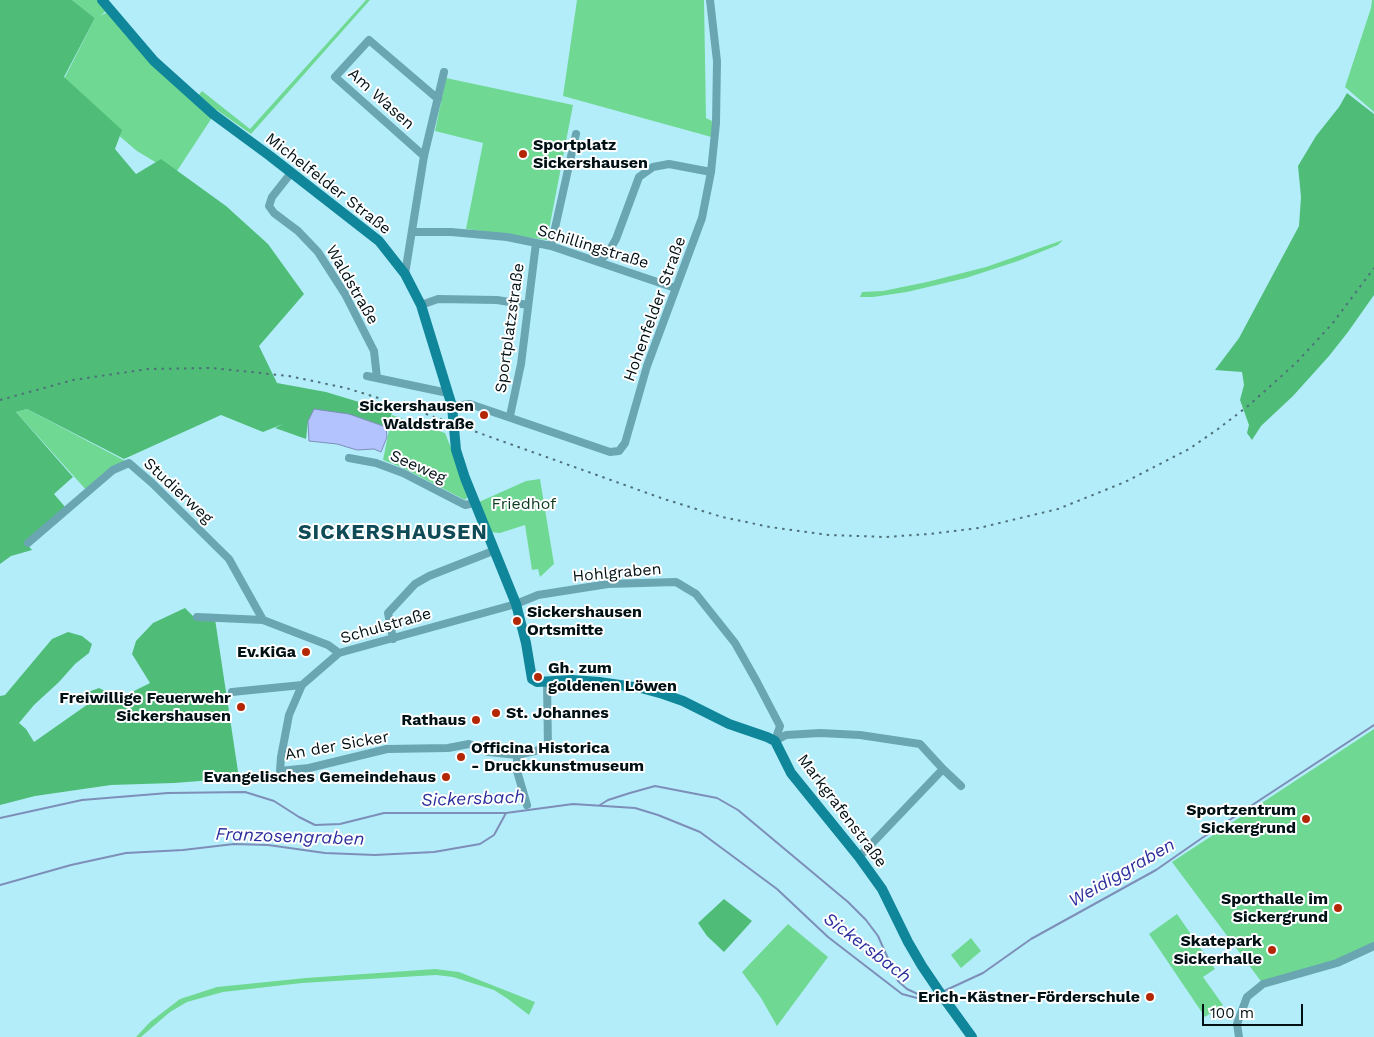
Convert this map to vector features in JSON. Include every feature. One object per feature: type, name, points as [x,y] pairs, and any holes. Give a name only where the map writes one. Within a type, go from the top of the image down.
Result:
[{"type":"street","name":"Michelfelder Straße","points":[[102,0],[154,61],[213,114],[379,241],[405,274],[421,305],[452,406],[456,450],[493,551],[516,604],[526,643],[532,679],[537,682],[547,681]]},
{"type":"street","name":"Hohenfelder Straße","points":[[452,406],[470,404],[510,416],[610,452],[619,451],[625,443],[647,366],[702,218],[711,172],[716,123],[716,61],[710,0]]},
{"type":"street","name":"Am Wasen","points":[[424,156],[335,77],[369,40],[438,99]]},
{"type":"street","points":[[405,274],[424,156],[444,72]]},
{"type":"street","points":[[551,246],[576,134]]},
{"type":"street","points":[[600,261],[608,253],[616,239],[639,177],[653,167],[669,164],[711,172]]},
{"type":"street","name":"Waldstraße","points":[[291,173],[272,197],[269,206],[274,213],[298,231],[324,260],[345,294],[374,351],[377,378]]},
{"type":"street","name":"Schillingstraße","points":[[412,232],[451,232],[507,237],[551,246],[600,261],[675,288]]},
{"type":"street","name":"Sportplatzstraße","points":[[510,416],[521,364],[536,243]]},
{"type":"street","points":[[421,305],[438,299],[497,300],[528,306]]},
{"type":"street","points":[[367,376],[448,393]]},
{"type":"street","name":"Seeweg","points":[[349,458],[403,473],[465,505],[475,503]]},
{"type":"street","name":"Studierweg","points":[[28,542],[113,470],[129,463],[152,483],[229,559],[263,620]]},
{"type":"street","points":[[393,639],[388,613],[415,584],[429,576],[493,551]]},
{"type":"street","name":"Hohlgraben","points":[[516,604],[538,595],[608,584],[676,582],[696,594],[735,643],[780,726],[775,741]]},
{"type":"street","name":"Schulstraße","points":[[280,771],[289,715],[302,684],[339,652],[393,639],[516,604]]},
{"type":"street","points":[[197,617],[263,620],[328,645],[339,652]]},
{"type":"street","points":[[547,681],[572,680],[641,688],[683,700],[728,724],[775,741],[786,735],[820,733],[860,735],[920,744],[961,786]]},
{"type":"street","name":"An der Sicker","points":[[280,771],[309,768],[387,750],[448,748],[469,744],[488,752],[517,755],[548,748],[547,681]]},
{"type":"street","points":[[232,692],[302,684]]},
{"type":"street","points":[[469,744],[470,735]]},
{"type":"street","name":"Markgrafenstraße","points":[[775,741],[791,773],[859,857],[882,889],[908,942],[940,993],[972,1037]]},
{"type":"street","points":[[517,755],[517,770],[527,805]]},
{"type":"street","points":[[859,857],[943,769]]},
{"type":"street","points":[[1239,1037],[1237,1024],[1248,997],[1263,984],[1337,963],[1374,946]]},
{"type":"green space","points":[[0,0],[72,0],[95,18],[64,77],[122,130],[115,149],[136,174],[161,159],[226,206],[268,244],[304,294],[259,346],[277,383],[326,392],[392,412],[388,428],[349,414],[335,413],[308,421],[306,439],[275,428],[283,424],[263,432],[221,415],[124,459],[27,409],[16,412],[73,477],[54,494],[66,508],[26,543],[32,550],[11,556],[0,564]]},
{"type":"green space","points":[[72,0],[102,0],[109,9],[100,16],[110,11],[196,98],[202,91],[250,129],[366,0],[370,0],[251,134],[217,110],[175,174],[137,151],[70,94],[62,83],[95,18]]},
{"type":"green space","points":[[577,0],[704,0],[706,118],[716,123],[715,138],[563,96]]},
{"type":"green space","points":[[1372,0],[1374,0],[1374,112],[1345,87]]},
{"type":"green space","points":[[446,78],[573,105],[547,240],[466,229],[483,143],[435,131]]},
{"type":"green space","points":[[1347,93],[1374,114],[1374,295],[1329,356],[1293,396],[1261,426],[1252,440],[1247,433],[1249,425],[1240,400],[1244,385],[1242,372],[1215,370],[1239,338],[1299,226],[1301,197],[1298,166],[1316,136],[1339,107]]},
{"type":"green space","points":[[1063,240],[1058,245],[1018,261],[966,278],[907,292],[860,297],[862,292],[883,291],[986,267]]},
{"type":"green space","points":[[27,409],[129,463],[88,492],[16,412]]},
{"type":"green space","points":[[392,415],[445,433],[470,494],[465,500],[403,468],[383,460]]},
{"type":"green space","name":"Friedhof","points":[[540,479],[554,564],[540,577],[538,569],[532,570],[525,525],[500,533],[488,532],[479,502],[526,481]]},
{"type":"green space","points":[[185,608],[194,617],[215,619],[239,778],[111,785],[35,796],[0,805],[0,696],[5,695],[52,639],[68,632],[82,636],[92,644],[89,653],[75,664],[34,705],[19,723],[26,729],[34,742],[91,702],[88,692],[99,688],[109,693],[121,705],[128,694],[150,683],[132,654],[136,641],[153,623]]},
{"type":"green space","name":"Sportzentrum Sickergrund","points":[[1374,729],[1374,946],[1337,963],[1263,984],[1172,862]]},
{"type":"green space","points":[[724,899],[752,921],[724,952],[707,936],[698,923]]},
{"type":"green space","points":[[1177,914],[1215,969],[1203,977],[1223,1005],[1205,1017],[1149,934]]},
{"type":"green space","points":[[788,924],[828,957],[777,1026],[761,998],[742,972]]},
{"type":"green space","points":[[971,938],[981,951],[961,968],[951,955]]},
{"type":"green space","points":[[435,969],[459,972],[535,1002],[529,1015],[494,990],[453,977],[436,975],[302,983],[223,992],[187,1002],[170,1012],[141,1037],[136,1037],[150,1022],[180,999],[217,987],[306,978]]},
{"type":"water","points":[[314,409],[349,414],[386,427],[387,437],[381,452],[374,449],[357,450],[337,444],[309,441],[308,421]]},
{"type":"waterway","name":"Weidiggraben","points":[[944,991],[983,973],[1031,939],[1156,870],[1374,725]]},
{"type":"waterway","points":[[600,805],[608,800],[655,786],[717,798],[738,810],[848,902],[866,920],[878,936],[898,981],[907,989],[924,997]]},
{"type":"waterway","name":"Sickersbach","points":[[0,818],[82,800],[168,793],[245,792],[274,801],[315,825],[340,824],[384,813],[506,813],[573,804],[635,808],[700,832],[777,889],[828,937],[902,994],[917,998],[926,998],[938,994]]},
{"type":"waterway","name":"Franzosengraben","points":[[0,885],[71,865],[126,853],[183,850],[234,844],[268,845],[325,853],[375,855],[434,852],[480,844],[494,835],[506,813]]},
{"type":"railway","points":[[0,400],[73,380],[148,369],[212,368],[289,376],[346,388],[398,404],[664,499],[722,517],[770,527],[829,535],[885,537],[929,534],[979,528],[1058,509],[1125,482],[1189,449],[1248,406],[1296,363],[1332,324],[1374,268]]},
{"type":"place","name":"Sportplatz Sickershausen","points":[[523,154]]},
{"type":"place","name":"Sickershausen Waldstraße","points":[[484,415]]},
{"type":"place","name":"Sickershausen Ortsmitte","points":[[517,621]]},
{"type":"place","name":"Ev.KiGa","points":[[306,652]]},
{"type":"place","name":"Gh. zum goldenen Löwen","points":[[538,677]]},
{"type":"place","name":"Freiwillige Feuerwehr Sickershausen","points":[[241,707]]},
{"type":"place","name":"St. Johannes","points":[[496,713]]},
{"type":"place","name":"Rathaus","points":[[476,720]]},
{"type":"place","name":"Officina Historica - Druckkunstmuseum","points":[[461,757]]},
{"type":"place","name":"Evangelisches Gemeindehaus","points":[[446,777]]},
{"type":"place","name":"Sportzentrum Sickergrund","points":[[1306,819]]},
{"type":"place","name":"Sporthalle im Sickergrund","points":[[1338,908]]},
{"type":"place","name":"Skatepark Sickerhalle","points":[[1272,950]]},
{"type":"place","name":"Erich-Kästner-Förderschule","points":[[1150,997]]},
{"type":"district","name":"SICKERSHAUSEN","points":[[393,533]]}]
